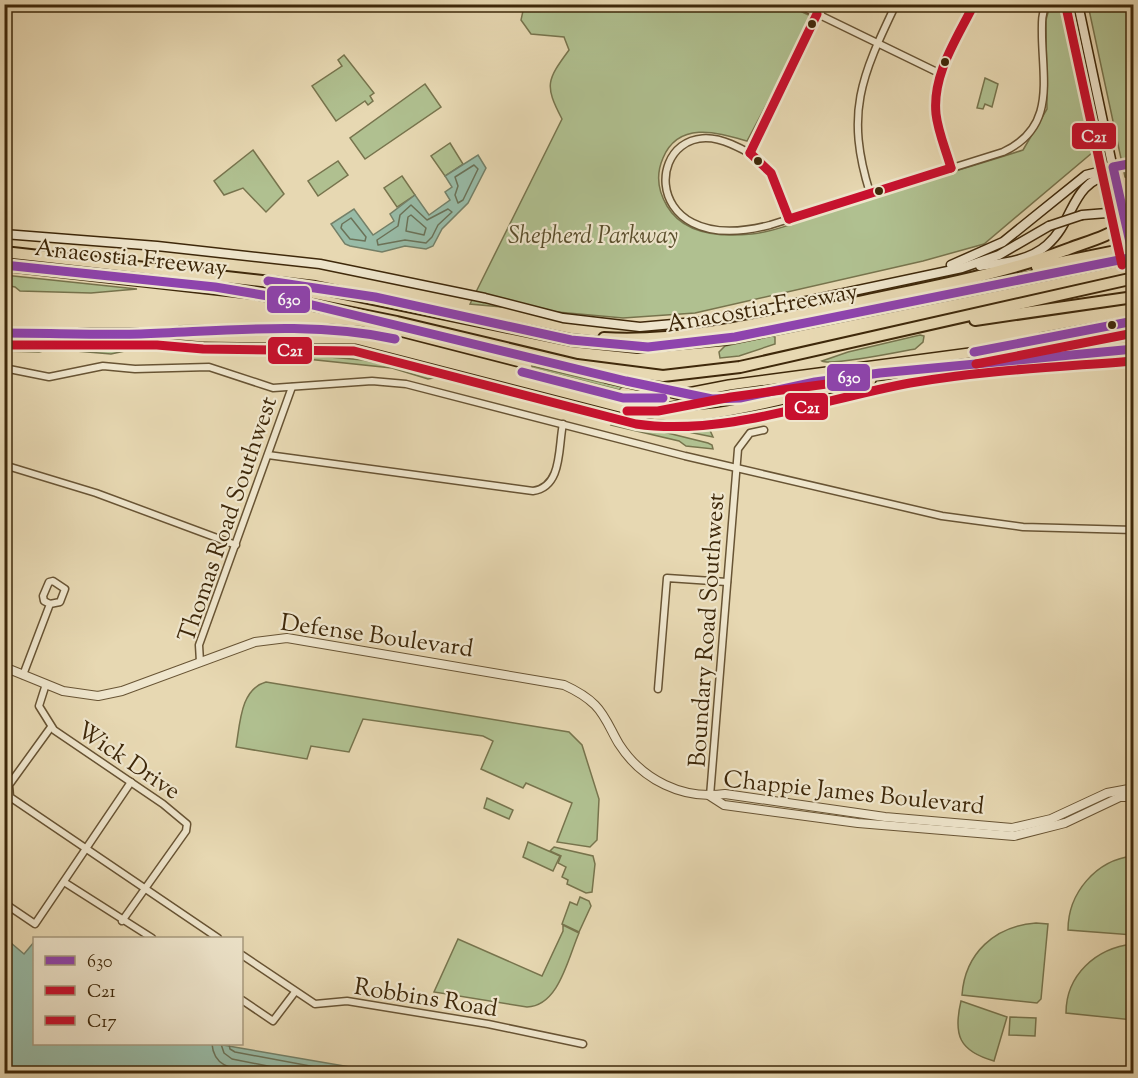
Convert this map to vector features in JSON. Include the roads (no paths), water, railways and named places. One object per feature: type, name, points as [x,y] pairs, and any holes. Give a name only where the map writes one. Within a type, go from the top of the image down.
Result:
[{"type":"highway","points":[[1134,194],[1130,214],[1134,262]]},
{"type":"highway","points":[[969,279],[1044,259],[1108,235],[1125,224]]},
{"type":"highway","points":[[503,324],[591,337],[666,338],[728,330],[969,279],[1116,255],[1134,248]]},
{"type":"highway","name":"Anacostia Freeway","points":[[4,252],[305,285],[600,344],[638,347],[687,344],[745,336],[1116,255],[1134,257]]},
{"type":"highway","name":"Anacostia Freeway","points":[[4,265],[235,290],[369,316],[562,362],[615,372],[663,376],[721,371],[1134,278]]},
{"type":"highway","points":[[891,333],[1129,297]]},
{"type":"highway","points":[[369,316],[396,326],[695,397],[733,399],[825,380],[909,371]]},
{"type":"main road","points":[[1078,4],[1134,262]]},
{"type":"main road","points":[[4,234],[157,246],[321,264],[582,321],[659,326],[717,320],[962,267],[1014,260],[1039,251],[1056,235],[1085,186],[1097,177],[1134,163]]},
{"type":"main road","points":[[905,279],[964,261],[992,248],[1015,233],[1078,180],[1094,172],[1113,170]]},
{"type":"main road","points":[[962,267],[999,255],[1049,226],[1082,215],[1134,212]]},
{"type":"main road","points":[[972,353],[1001,345],[1134,321]]},
{"type":"main road","points":[[4,333],[158,333],[203,329],[323,328],[361,332],[635,400],[657,399],[739,383],[1134,331]]},
{"type":"main road","points":[[158,333],[203,337],[315,337],[366,341],[630,410],[669,416],[710,413],[909,371],[1134,339]]},
{"type":"main road","points":[[986,361],[1134,349]]},
{"type":"street","points":[[797,4],[941,74]]},
{"type":"street","points":[[750,153],[822,4]]},
{"type":"street","points":[[870,194],[860,161],[858,112],[863,78],[896,4]]},
{"type":"street","points":[[951,168],[936,113],[936,89],[974,4]]},
{"type":"street","points":[[789,219],[771,170],[764,161],[728,142],[708,138],[687,142],[674,153],[666,172],[666,193],[676,211],[695,225],[710,230],[736,230],[789,219],[1010,148],[1025,137],[1035,124],[1044,96],[1042,18],[1046,4]]},
{"type":"street","points":[[4,369],[50,377],[101,366],[135,369],[209,367],[229,371],[266,386],[292,387],[372,381],[406,384],[737,467],[969,521],[1039,528],[1134,530]]},
{"type":"street","name":"Thomas Road Southwest","points":[[200,662],[199,645],[292,387]]},
{"type":"street","points":[[268,455],[533,491],[547,486],[554,476],[563,424]]},
{"type":"street","name":"Boundary Road Southwest","points":[[710,796],[738,449],[743,439],[756,431],[764,430]]},
{"type":"street","points":[[4,465],[96,492],[236,544]]},
{"type":"street","points":[[658,689],[667,578],[727,582]]},
{"type":"street","points":[[23,675],[50,604]]},
{"type":"street","name":"Defense Boulevard","points":[[4,667],[79,695],[102,696],[255,642],[285,638],[555,682],[571,688],[592,702],[624,751],[650,777],[675,790],[710,796]]},
{"type":"street","name":"Wick Drive","points":[[46,684],[39,706],[51,727],[181,817],[187,824],[186,831],[122,921]]},
{"type":"street","points":[[51,727],[9,785],[8,794],[13,800],[215,937]]},
{"type":"street","points":[[4,903],[35,924],[131,782]]},
{"type":"street","name":"Chappie James Boulevard","points":[[710,796],[725,794],[873,816],[1012,828],[1051,819],[1107,793],[1134,788]]},
{"type":"street","name":"Chappie James Boulevard","points":[[710,796],[724,805],[858,823],[1014,836],[1065,823],[1109,801],[1134,797]]},
{"type":"street","points":[[64,882],[149,937]]},
{"type":"street","name":"Robbins Road","points":[[243,956],[319,1005],[347,1001],[488,1024],[583,1044]]},
{"type":"street","points":[[243,1001],[273,1021],[296,992]]},
{"type":"water","points":[[478,155],[486,168],[468,203],[442,229],[433,246],[426,249],[405,246],[382,252],[350,246],[345,244],[331,224],[354,209],[373,235],[394,221],[390,214],[415,195],[429,215],[450,200],[445,192],[452,187],[445,176]]},
{"type":"water","points":[[4,937],[24,954],[33,943],[33,1045],[223,1045],[385,1073],[5,1073]]},
{"type":"park label","name":"Shepherd Parkway","points":[[593,235]]}]
